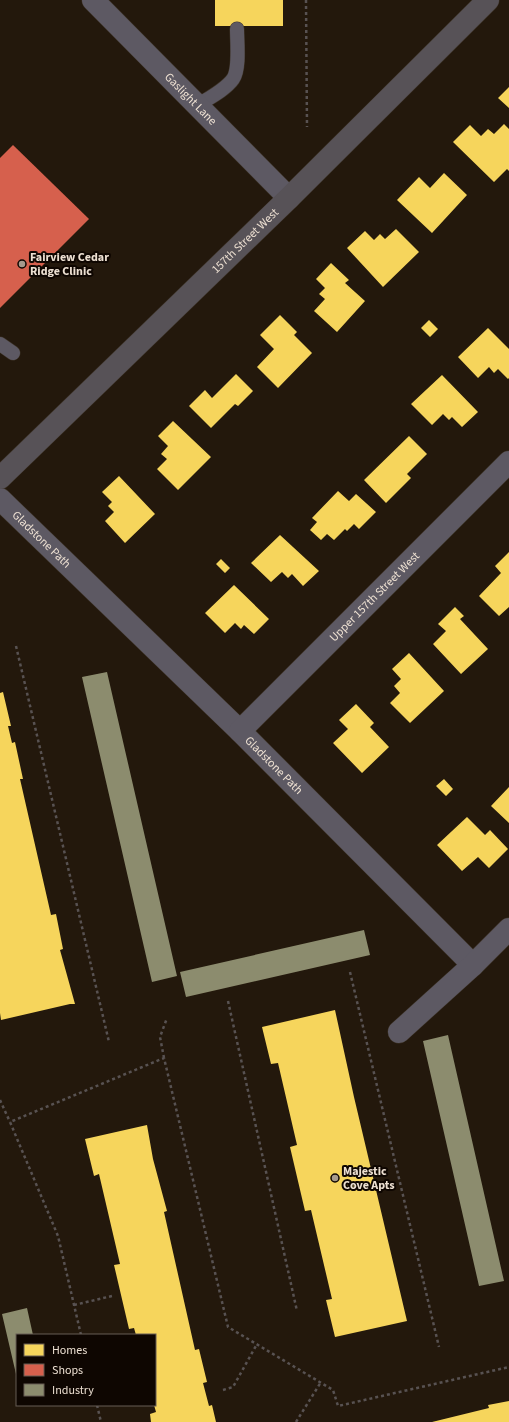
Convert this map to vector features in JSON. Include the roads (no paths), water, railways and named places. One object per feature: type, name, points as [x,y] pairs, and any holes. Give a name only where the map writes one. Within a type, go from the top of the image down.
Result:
[{"type":"street","name":"Gaslight Lane","points":[[92,0],[289,198]]},
{"type":"street","name":"157th Street West","points":[[0,478],[289,198],[488,0]]},
{"type":"street","name":"Upper 157th Street West","points":[[240,731],[509,462]]},
{"type":"street","name":"Gladstone Path","points":[[0,500],[240,731],[473,965]]},
{"type":"street","points":[[399,1032],[509,930]]},
{"type":"lane","points":[[198,105],[223,88],[233,78],[237,68],[237,29]]},
{"type":"lane","points":[[0,344],[13,353]]},
{"type":"place","name":"Fairview Cedar Ridge Clinic","points":[[22,264]]},
{"type":"place","name":"Majestic Cove Apts","points":[[335,1178]]}]
